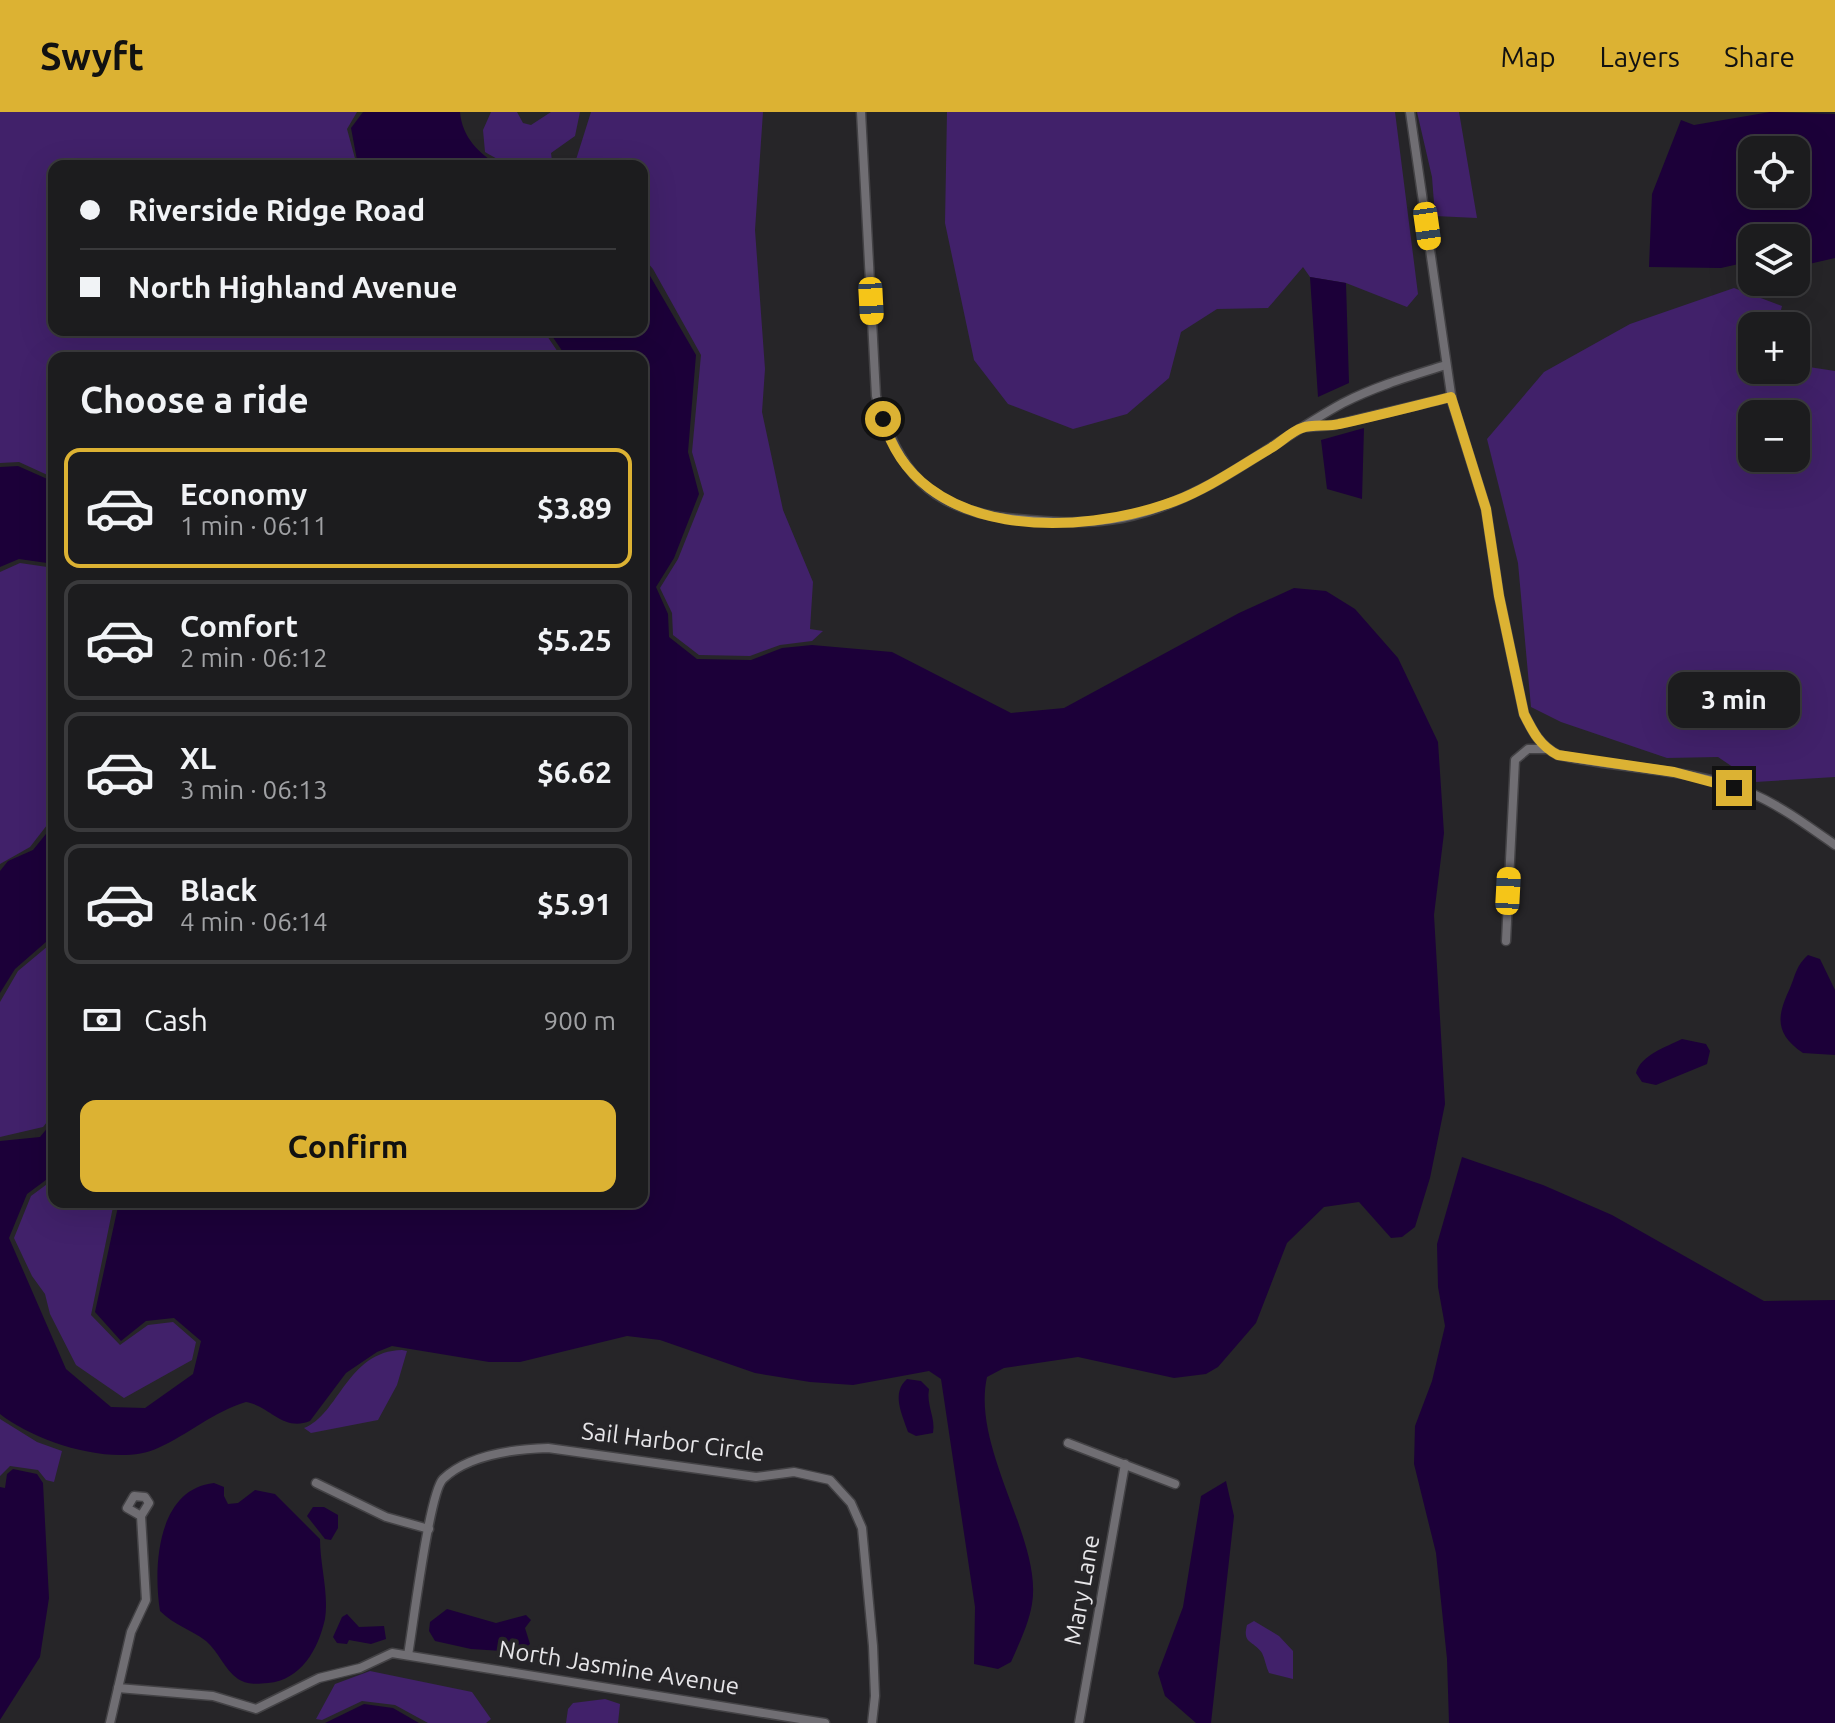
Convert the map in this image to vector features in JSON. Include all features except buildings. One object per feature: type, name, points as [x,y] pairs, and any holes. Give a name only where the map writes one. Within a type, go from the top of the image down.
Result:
[{"type":"street","points":[[861,112],[876,396],[887,434],[902,463],[931,491],[971,513],[1068,525],[1124,518],[1177,500],[1214,481],[1302,428],[1386,383],[1446,365]]},
{"type":"street","points":[[1410,112],[1451,397],[1486,509],[1499,596],[1524,714],[1546,749]]},
{"type":"street","points":[[1302,428],[1334,425],[1451,397]]},
{"type":"street","points":[[1506,941],[1515,760],[1528,749],[1546,749],[1582,761],[1674,772],[1749,792],[1776,805],[1835,845]]},
{"type":"street","points":[[1068,1443],[1175,1484]]},
{"type":"street","name":"Sail Harbor Circle","points":[[408,1655],[432,1505],[441,1481],[461,1467],[517,1450],[566,1449],[756,1477],[794,1472],[830,1480],[851,1503],[862,1528],[874,1661],[872,1723]]},
{"type":"street","name":"Mary Lane","points":[[1079,1723],[1125,1464]]},
{"type":"street","points":[[316,1483],[386,1517],[429,1529]]},
{"type":"street","points":[[110,1723],[131,1632],[146,1600],[141,1516]]},
{"type":"street","points":[[118,1688],[213,1696],[256,1709],[319,1678],[360,1668],[385,1654],[408,1655]]},
{"type":"street","name":"North Jasmine Avenue","points":[[408,1655],[825,1723]]},
{"type":"shaded area","points":[[0,112],[357,112],[347,129],[355,160],[48,160],[48,336],[547,336],[558,352],[48,352],[48,475],[19,462],[0,463]]},
{"type":"shaded area","points":[[363,112],[460,112],[468,137],[491,160],[357,160],[351,128]]},
{"type":"shaded area","points":[[491,112],[517,112],[523,123],[531,125],[551,112],[580,112],[575,136],[551,153],[552,160],[501,160],[485,152],[483,130]]},
{"type":"shaded area","points":[[591,112],[763,112],[755,230],[765,369],[762,412],[783,510],[813,582],[810,629],[823,631],[812,641],[780,645],[750,656],[699,655],[673,635],[672,613],[660,588],[678,559],[704,494],[692,452],[701,355],[648,263],[648,160],[576,160]]},
{"type":"shaded area","points":[[947,112],[1395,112],[1418,294],[1407,307],[1346,283],[1310,277],[1303,267],[1268,308],[1217,309],[1181,332],[1169,378],[1127,414],[1073,429],[1008,404],[974,360],[945,223]]},
{"type":"shaded area","points":[[1417,112],[1459,112],[1477,218],[1435,216],[1432,177]]},
{"type":"shaded area","points":[[1770,112],[1835,114],[1835,258],[1810,264],[1810,224],[1738,224],[1738,264],[1721,268],[1649,267],[1652,194],[1681,120],[1694,125]]},
{"type":"shaded area","points":[[648,272],[696,355],[688,452],[699,494],[674,558],[656,587],[668,614],[669,637],[697,659],[751,660],[782,648],[812,645],[892,652],[1011,713],[1064,708],[1239,613],[1294,588],[1326,591],[1355,609],[1398,658],[1438,742],[1444,833],[1434,915],[1445,1104],[1430,1178],[1415,1227],[1402,1237],[1391,1238],[1359,1202],[1324,1207],[1287,1243],[1256,1323],[1218,1367],[1206,1374],[1174,1378],[1078,1357],[1004,1368],[987,1377],[985,1405],[989,1434],[1033,1579],[1029,1619],[1011,1662],[998,1669],[974,1664],[975,1607],[941,1379],[929,1371],[853,1385],[810,1382],[755,1373],[660,1340],[627,1336],[520,1362],[489,1362],[392,1346],[377,1352],[346,1373],[310,1421],[300,1424],[284,1421],[246,1402],[223,1411],[158,1448],[140,1453],[120,1455],[76,1449],[33,1434],[0,1414],[0,1141],[40,1137],[48,1127],[48,1178],[27,1194],[9,1238],[66,1369],[111,1407],[145,1408],[193,1374],[201,1341],[174,1318],[146,1321],[121,1341],[95,1312],[118,1208],[648,1208],[648,352],[563,352],[552,336],[648,336]]},
{"type":"shaded area","points":[[1310,277],[1346,283],[1349,383],[1318,397]]},
{"type":"shaded area","points":[[1734,288],[1738,290],[1738,296],[1755,296],[1782,306],[1780,312],[1738,312],[1738,384],[1810,384],[1810,367],[1835,371],[1835,777],[1755,782],[1718,757],[1667,758],[1561,722],[1531,707],[1518,563],[1487,439],[1544,372],[1630,324]]},
{"type":"shaded area","points":[[1364,428],[1362,499],[1327,489],[1321,440]]},
{"type":"shaded area","points":[[18,466],[48,479],[48,563],[19,559],[0,567],[0,467]]},
{"type":"shaded area","points":[[20,563],[48,567],[48,824],[30,847],[0,864],[0,572]]},
{"type":"shaded area","points":[[48,831],[48,940],[15,969],[0,993],[0,871],[8,861],[33,850]]},
{"type":"shaded area","points":[[48,946],[48,1121],[43,1127],[0,1137],[0,1002],[18,971]]},
{"type":"shaded area","points":[[1808,955],[1820,959],[1835,990],[1835,1055],[1803,1053],[1787,1038],[1781,1024],[1782,1007],[1797,970]]},
{"type":"shaded area","points":[[1682,1039],[1706,1044],[1710,1051],[1707,1064],[1656,1085],[1642,1082],[1636,1073],[1643,1061]]},
{"type":"shaded area","points":[[1462,1157],[1543,1185],[1612,1215],[1764,1301],[1835,1300],[1835,1723],[1449,1723],[1447,1659],[1436,1553],[1414,1464],[1415,1426],[1432,1381],[1445,1326],[1438,1287],[1437,1244]]},
{"type":"shaded area","points":[[48,1183],[48,1208],[113,1208],[91,1315],[120,1345],[148,1325],[173,1322],[196,1342],[192,1360],[124,1398],[76,1365],[50,1314],[45,1294],[32,1276],[14,1238],[31,1196]]},
{"type":"shaded area","points":[[407,1351],[397,1385],[378,1420],[311,1433],[304,1428],[316,1421],[368,1361],[383,1353]]},
{"type":"shaded area","points":[[907,1379],[921,1381],[929,1389],[933,1433],[916,1436],[908,1432],[899,1397]]},
{"type":"shaded area","points":[[0,1419],[37,1442],[62,1451],[54,1482],[46,1480],[38,1470],[10,1466],[0,1476]]},
{"type":"shaded area","points":[[13,1469],[37,1474],[43,1483],[49,1598],[40,1657],[0,1720],[0,1487],[5,1488],[7,1474]]},
{"type":"shaded area","points":[[1226,1481],[1234,1516],[1211,1723],[1196,1723],[1165,1696],[1158,1673],[1183,1607],[1201,1496]]},
{"type":"shaded area","points":[[214,1483],[224,1487],[228,1504],[238,1503],[255,1490],[275,1494],[320,1539],[326,1599],[322,1631],[306,1662],[280,1681],[252,1684],[238,1679],[206,1641],[160,1611],[159,1553],[170,1515],[181,1499],[195,1488]]},
{"type":"shaded area","points":[[313,1507],[324,1507],[338,1515],[338,1528],[331,1540],[325,1539],[307,1516]]},
{"type":"shaded area","points":[[447,1609],[496,1623],[526,1615],[531,1620],[525,1628],[530,1644],[520,1652],[471,1649],[435,1641],[429,1631],[430,1622]]},
{"type":"shaded area","points":[[347,1614],[359,1627],[384,1626],[386,1639],[371,1644],[349,1640],[347,1644],[337,1643],[333,1637],[342,1617]]},
{"type":"shaded area","points":[[1254,1621],[1279,1636],[1293,1651],[1293,1679],[1269,1673],[1262,1653],[1246,1636],[1247,1625]]},
{"type":"shaded area","points":[[370,1671],[472,1692],[491,1719],[486,1723],[428,1723],[395,1705],[362,1701],[322,1720],[316,1719],[335,1684]]},
{"type":"shaded area","points":[[605,1699],[620,1704],[618,1723],[566,1723],[568,1709],[573,1703]]},
{"type":"shaded area","points":[[364,1704],[393,1708],[419,1723],[325,1723]]},
{"type":"route","points":[[883,419],[902,463],[931,491],[971,513],[1068,525],[1124,518],[1177,500],[1226,475],[1302,428],[1334,425],[1451,397],[1473,459],[1486,509],[1499,596],[1524,714],[1532,732],[1546,749],[1558,755],[1582,761],[1674,772],[1734,788]]}]
